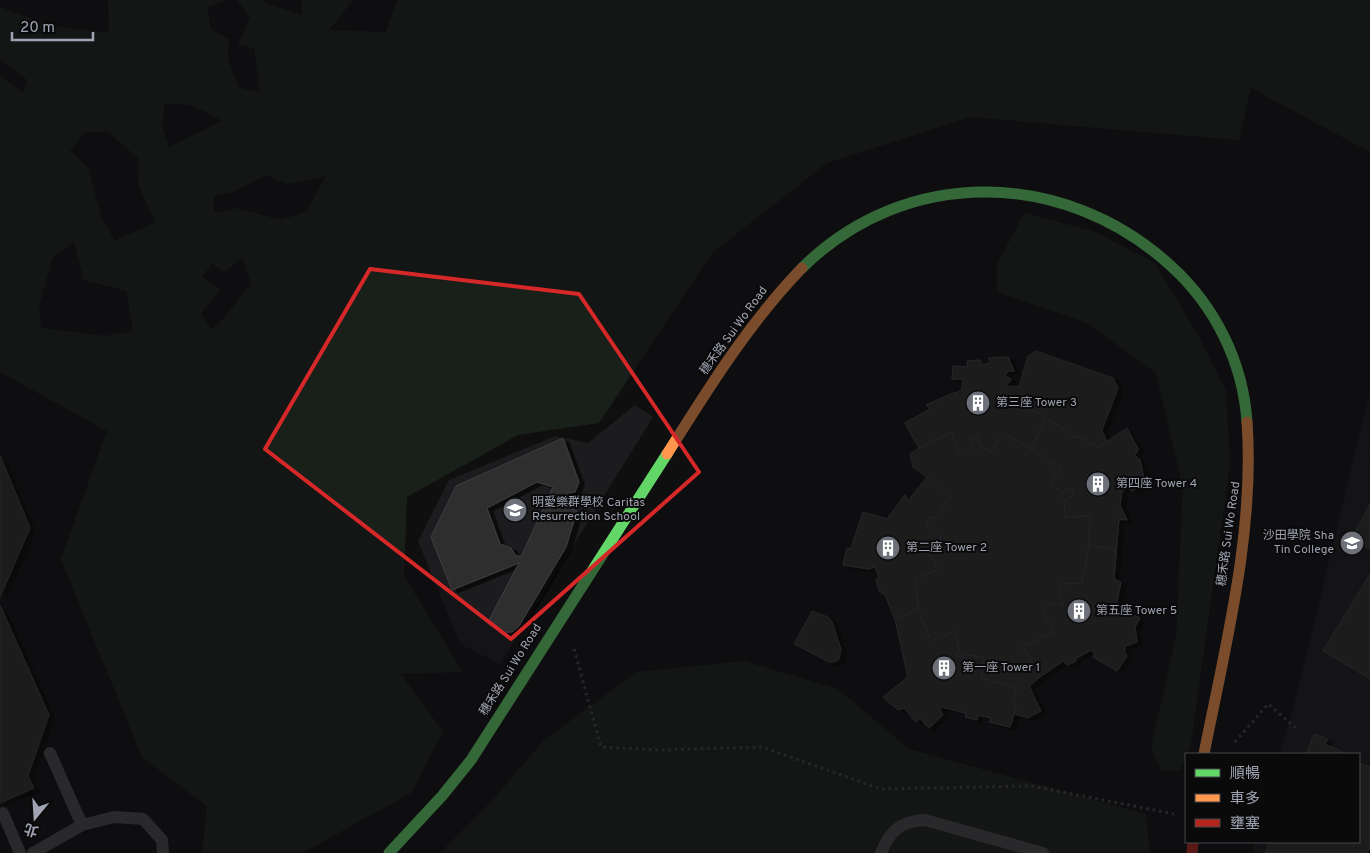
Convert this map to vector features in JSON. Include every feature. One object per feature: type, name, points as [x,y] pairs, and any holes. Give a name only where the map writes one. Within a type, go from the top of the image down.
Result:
[{"type":"street","name":"穗禾路 Sui Wo Road","points":[[389,853],[469,763],[694,413],[774,298],[810,260],[848,231],[893,207],[949,194],[994,191],[1048,198],[1070,204],[1120,226],[1155,250],[1178,270],[1207,307],[1228,347],[1242,380],[1248,410],[1251,473],[1242,552],[1204,753]]},
{"type":"lane","points":[[50,753],[82,825]]},
{"type":"lane","points":[[3,813],[20,853]]},
{"type":"lane","points":[[32,853],[82,825],[114,817],[143,819],[162,840],[163,853]]},
{"type":"lane","points":[[881,853],[889,835],[899,826],[911,821],[925,820],[1043,853]]},
{"type":"path","points":[[573,646],[601,747],[660,750],[762,747],[881,788],[1031,786],[1174,814]]},
{"type":"path","points":[[1235,743],[1268,704],[1297,729]]},
{"type":"highlighted area","points":[[370,269],[579,294],[699,472],[511,639],[265,449]]},
{"type":"shaded area","points":[[108,0],[227,0],[207,7],[211,29],[229,40],[228,58],[238,87],[260,93],[254,48],[238,45],[250,17],[237,0],[264,0],[263,2],[302,15],[302,0],[353,0],[329,30],[386,32],[397,0],[1370,0],[1370,152],[1251,88],[1239,140],[970,117],[827,163],[712,253],[599,423],[518,435],[407,497],[404,576],[463,672],[401,674],[443,732],[411,793],[302,853],[202,853],[207,806],[142,757],[61,559],[107,431],[0,372],[0,76],[23,93],[27,80],[0,59],[0,7],[51,26],[109,33]],"holes":[[[165,104],[192,105],[222,121],[169,147],[162,125]],[[85,132],[108,132],[139,159],[138,184],[155,222],[115,241],[101,217],[88,167],[70,151]],[[266,175],[287,184],[326,176],[306,212],[281,220],[237,208],[214,213],[214,196],[233,192]],[[74,242],[84,280],[126,291],[133,331],[105,336],[41,328],[39,305],[53,257]],[[243,258],[251,284],[218,325],[211,329],[201,313],[220,290],[202,277],[212,263],[224,272]]]},
{"type":"shaded area","points":[[1024,213],[1093,231],[1155,263],[1198,335],[1226,391],[1230,464],[1191,743],[1187,753],[1185,753],[1180,771],[1162,771],[1151,748],[1176,637],[1183,488],[1156,373],[1087,323],[997,292],[997,265]]},
{"type":"shaded area","name":"沙田學院 Sha Tin College","points":[[1369,395],[1370,853],[1253,853],[1255,843],[1360,843],[1360,753],[1280,753],[1298,690]]},
{"type":"shaded area","name":"明愛樂群學校 Caritas Resurrection School","points":[[635,405],[653,417],[500,664],[460,644],[418,541],[449,480],[555,436],[588,443]]},
{"type":"shaded area","points":[[744,661],[838,689],[909,749],[1146,814],[1150,853],[440,853],[493,800],[544,740],[637,672]]},
{"type":"building","points":[[1036,351],[1113,378],[1118,388],[1102,430],[1107,442],[1127,428],[1138,449],[1135,455],[1140,460],[1145,484],[1131,491],[1129,486],[1122,491],[1120,506],[1127,520],[1119,519],[1114,579],[1121,582],[1115,611],[1122,615],[1124,611],[1140,618],[1135,627],[1137,642],[1126,646],[1124,651],[1127,656],[1117,671],[1093,657],[1095,653],[1091,650],[1068,665],[1063,661],[1029,686],[1041,711],[1028,718],[1014,714],[1010,727],[989,722],[991,718],[978,715],[977,720],[965,717],[966,713],[942,707],[940,710],[943,715],[929,728],[920,718],[916,722],[904,708],[898,710],[883,697],[908,677],[895,619],[885,595],[879,591],[876,580],[879,577],[875,567],[869,569],[843,565],[847,548],[851,549],[863,512],[887,519],[905,495],[908,501],[927,477],[913,467],[910,454],[919,448],[905,423],[930,409],[926,405],[962,391],[963,379],[952,379],[953,366],[968,367],[967,361],[980,360],[982,365],[990,363],[989,358],[1008,357],[1014,371],[1008,371],[1005,376],[1011,379],[1005,387],[1019,386],[1028,356]]},
{"type":"building","name":"第三座 Tower 3","points":[[1008,357],[1014,371],[1008,371],[1005,376],[1011,379],[999,397],[1026,401],[1026,407],[1046,418],[1031,449],[1003,433],[992,452],[979,446],[978,437],[972,438],[973,447],[959,453],[951,432],[919,448],[905,423],[930,409],[926,405],[962,391],[963,379],[952,379],[953,366],[968,367],[967,361],[980,360],[982,365],[990,363],[989,358]]},
{"type":"building","name":"第四座 Tower 4","points":[[1046,418],[1062,428],[1072,438],[1078,436],[1098,447],[1127,428],[1138,449],[1135,455],[1140,460],[1145,484],[1131,491],[1129,486],[1122,491],[1120,506],[1127,520],[1119,519],[1116,550],[1089,545],[1090,516],[1065,517],[1064,501],[1074,495],[1071,489],[1063,493],[1050,484],[1061,468],[1031,449]]},
{"type":"building","points":[[563,438],[579,482],[575,492],[568,493],[564,506],[577,511],[566,547],[519,626],[512,632],[503,632],[487,624],[519,563],[452,590],[431,537],[456,486]],"holes":[[[537,482],[553,487],[521,557],[515,555],[511,548],[500,544],[487,508]]]},
{"type":"building","points":[[0,455],[30,528],[0,597]]},
{"type":"building","name":"第二座 Tower 2","points":[[927,477],[951,497],[940,511],[939,516],[930,518],[926,525],[941,538],[934,550],[925,548],[924,554],[932,556],[937,570],[915,578],[918,609],[895,619],[885,595],[879,591],[876,580],[879,577],[875,567],[870,565],[869,569],[843,565],[847,548],[851,549],[863,512],[887,519],[905,495],[908,501]]},
{"type":"building","points":[[1370,504],[1370,549],[1352,538]]},
{"type":"building","name":"第五座 Tower 5","points":[[1089,545],[1116,550],[1114,579],[1121,582],[1115,611],[1122,615],[1124,611],[1140,618],[1135,627],[1137,642],[1126,646],[1124,651],[1127,656],[1117,671],[1093,657],[1095,653],[1091,650],[1068,665],[1063,661],[1040,677],[1023,647],[1053,632],[1043,609],[1056,603],[1063,605],[1064,601],[1058,598],[1062,584],[1082,583]]},
{"type":"building","points":[[1370,574],[1370,679],[1323,651]]},
{"type":"building","points":[[0,605],[49,715],[28,776],[34,788],[0,803]]},
{"type":"building","name":"第一座 Tower 1","points":[[918,609],[931,641],[955,631],[959,650],[956,655],[961,658],[964,654],[984,658],[981,678],[1017,688],[1013,699],[1016,705],[1010,727],[989,722],[991,718],[978,715],[977,720],[965,717],[966,713],[942,707],[940,710],[943,715],[929,728],[920,718],[916,722],[904,708],[898,710],[883,697],[908,677],[895,619]]},
{"type":"building","points":[[812,611],[828,617],[832,622],[841,649],[839,659],[835,662],[829,662],[794,644]]},
{"type":"building","points":[[1314,734],[1328,739],[1325,744],[1345,753],[1306,753]]},
{"type":"building","points":[[1360,763],[1370,767],[1370,847],[1367,853],[1265,853],[1270,843],[1360,843]]},
{"type":"traffic: fast","points":[[802,268],[843,234],[889,211],[937,197],[986,192],[1035,197],[1083,211],[1129,234],[1171,266],[1201,299],[1224,336],[1233,357],[1240,378],[1247,422]]},
{"type":"traffic: fast","points":[[389,853],[442,796],[471,760],[667,454]]},
{"type":"traffic: slow","points":[[667,454],[713,381],[746,334],[782,289],[802,268]]},
{"type":"traffic: slow","points":[[1204,753],[1229,631],[1242,547],[1247,505],[1247,422]]},
{"type":"traffic: jam","points":[[1192,853],[1193,843]]},
{"type":"place","name":"第三座 Tower 3","points":[[978,403]]},
{"type":"place","name":"第四座 Tower 4","points":[[1098,484]]},
{"type":"place","name":"明愛樂群學校 Caritas Resurrection School","points":[[515,510]]},
{"type":"place","name":"沙田學院 Sha Tin College","points":[[1352,543]]},
{"type":"place","name":"第二座 Tower 2","points":[[888,548]]},
{"type":"place","name":"第五座 Tower 5","points":[[1079,611]]},
{"type":"place","name":"第一座 Tower 1","points":[[944,668]]}]
